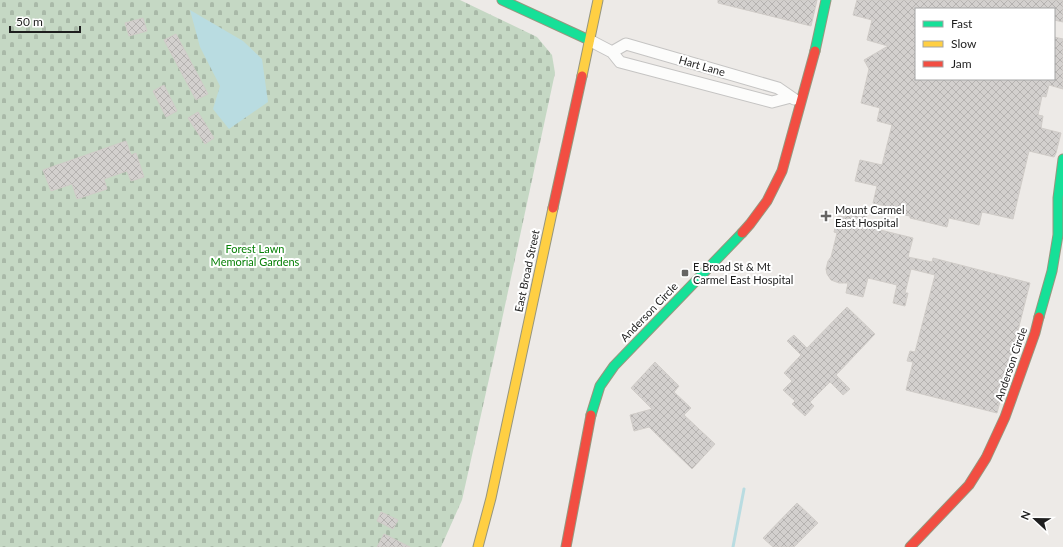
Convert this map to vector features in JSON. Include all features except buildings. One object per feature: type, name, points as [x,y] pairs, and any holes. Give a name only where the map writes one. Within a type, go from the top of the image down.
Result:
[{"type":"main road","points":[[502,0],[589,40]]},
{"type":"main road","name":"East Broad Street","points":[[478,547],[491,498],[598,0]]},
{"type":"main road","name":"Anderson Circle","points":[[566,547],[592,412],[596,396],[604,378],[746,229],[767,201],[782,171],[792,138],[816,46],[826,0]]},
{"type":"main road","name":"Anderson Circle","points":[[910,547],[969,485],[986,458],[1005,417],[1034,333],[1052,270],[1058,235],[1058,198],[1063,160]]},
{"type":"main road","points":[[488,547],[491,498]]},
{"type":"street","name":"Hart Lane","points":[[589,40],[612,52],[620,62],[772,102],[791,97]]},
{"type":"street","name":"Hart Lane","points":[[612,52],[626,44],[778,88],[800,104]]},
{"type":"green space","name":"Forest Lawn Memorial Gardens","points":[[0,0],[460,0],[537,37],[552,55],[555,73],[462,500],[441,547],[0,547]]},
{"type":"water","points":[[190,10],[243,41],[262,59],[268,102],[229,129],[213,109],[220,86],[200,47]]},
{"type":"waterway","points":[[733,547],[744,489]]},
{"type":"traffic: fast","points":[[502,0],[589,40]]},
{"type":"traffic: fast","points":[[815,51],[826,0]]},
{"type":"traffic: fast","points":[[1039,317],[1052,271],[1058,235],[1058,198],[1063,159]]},
{"type":"traffic: fast","points":[[591,415],[600,386],[614,366],[742,233]]},
{"type":"traffic: slow","points":[[582,76],[598,0]]},
{"type":"traffic: slow","points":[[478,547],[491,498],[553,208]]},
{"type":"traffic: jam","points":[[742,233],[767,201],[782,171],[815,51]]},
{"type":"traffic: jam","points":[[553,208],[582,76]]},
{"type":"traffic: jam","points":[[910,547],[969,485],[986,458],[1005,417],[1035,333],[1039,317]]},
{"type":"traffic: jam","points":[[566,547],[591,415]]},
{"type":"place","name":"Mount Carmel East Hospital","points":[[826,216]]},
{"type":"place","name":"E Broad St & Mt Carmel East Hospital","points":[[685,273]]}]
